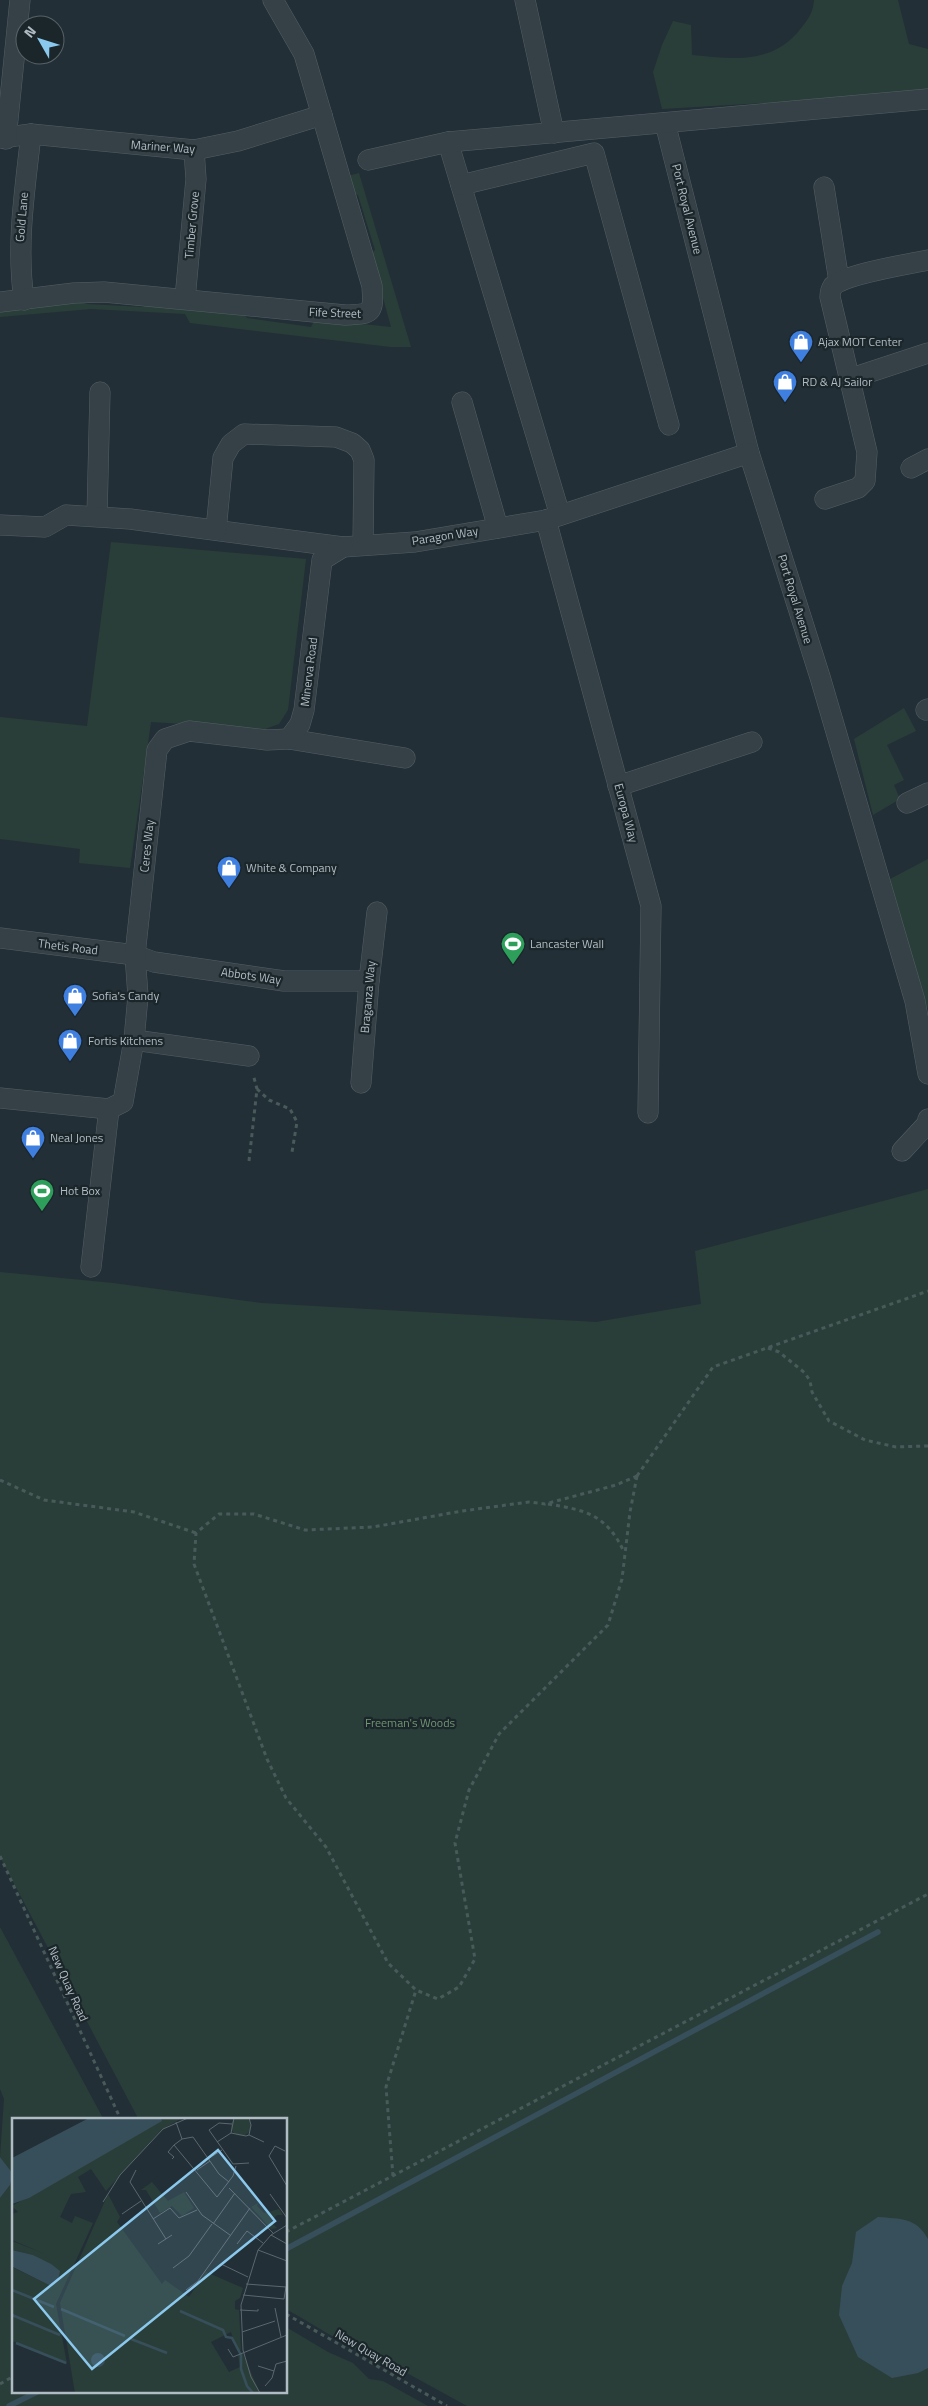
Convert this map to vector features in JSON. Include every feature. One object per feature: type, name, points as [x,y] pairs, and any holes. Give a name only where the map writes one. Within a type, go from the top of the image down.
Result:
[{"type":"street","points":[[3,138],[20,0]]},
{"type":"street","name":"Fife Street","points":[[0,302],[74,292],[104,292],[345,316],[367,314],[372,311],[374,306],[372,286],[304,54],[273,0]]},
{"type":"street","points":[[526,0],[554,133]]},
{"type":"street","points":[[368,160],[448,142],[928,99]]},
{"type":"street","name":"Mariner Way","points":[[3,138],[31,134],[194,150],[238,141],[322,115]]},
{"type":"street","name":"Port Royal Avenue","points":[[665,124],[749,453],[820,677],[914,1001],[928,1074]]},
{"type":"street","name":"Gold Lane","points":[[24,300],[20,267],[20,241],[31,134]]},
{"type":"street","name":"Europa Way","points":[[448,142],[553,518],[618,786],[651,906],[648,1113]]},
{"type":"street","name":"Timber Grove","points":[[185,299],[196,179],[194,150]]},
{"type":"street","points":[[461,185],[594,153],[669,425]]},
{"type":"street","points":[[824,187],[839,281]]},
{"type":"street","points":[[825,499],[858,488],[865,481],[867,452],[830,296],[832,287],[839,281],[928,260]]},
{"type":"street","points":[[849,379],[928,353]]},
{"type":"street","points":[[97,516],[100,392]]},
{"type":"street","points":[[462,402],[498,528]]},
{"type":"street","points":[[216,530],[223,458],[231,444],[244,434],[336,437],[352,443],[360,450],[364,460],[353,546]]},
{"type":"street","name":"Paragon Way","points":[[0,525],[45,526],[66,514],[130,519],[353,546],[415,542],[553,518],[749,453]]},
{"type":"street","name":"Minerva Road","points":[[289,739],[300,724],[304,710],[322,560],[353,546]]},
{"type":"street","name":"Ceres Way","points":[[109,1109],[124,1102],[134,1040],[138,996],[135,955],[157,750],[166,739],[189,731],[267,740],[289,739]]},
{"type":"street","points":[[289,739],[405,758]]},
{"type":"street","points":[[618,786],[752,742]]},
{"type":"street","points":[[908,803],[928,793]]},
{"type":"street","name":"Braganza Way","points":[[361,1083],[369,981],[377,912]]},
{"type":"street","name":"Thetis Road","points":[[0,938],[135,955]]},
{"type":"street","name":"Abbots Way","points":[[135,955],[154,962],[284,981],[369,981]]},
{"type":"street","points":[[134,1040],[250,1056]]},
{"type":"street","points":[[0,1098],[109,1109],[92,1266]]},
{"type":"street","points":[[902,1151],[927,1124],[928,1119]]},
{"type":"path","points":[[249,1161],[256,1088],[250,1056]]},
{"type":"path","points":[[256,1088],[269,1100],[290,1108],[297,1122],[292,1152]]},
{"type":"path","points":[[624,1553],[611,1530],[596,1516],[577,1510],[529,1502],[373,1527],[305,1530],[254,1514],[219,1514],[196,1533],[194,1564],[267,1759],[286,1798],[326,1847],[388,1963],[416,1990],[438,1999],[459,1987],[475,1959],[455,1843],[468,1790],[499,1734],[608,1624],[622,1579],[624,1553],[637,1476],[713,1367],[928,1291]]},
{"type":"path","points":[[768,1348],[779,1352],[805,1373],[810,1381],[812,1392],[829,1421],[865,1440],[896,1447],[928,1446]]},
{"type":"path","points":[[545,1504],[616,1485],[637,1476]]},
{"type":"path","points":[[0,1480],[44,1500],[134,1512],[196,1533]]},
{"type":"path","name":"New Quay Road","points":[[0,1856],[120,2118]]},
{"type":"path","points":[[288,2231],[928,1894]]},
{"type":"path","points":[[394,2176],[386,2087],[416,1990]]},
{"type":"path","name":"New Quay Road","points":[[288,2315],[447,2406]]},
{"type":"path","points":[[0,2384],[12,2377]]},
{"type":"green space","points":[[814,0],[898,0],[909,44],[928,49],[928,91],[662,109],[653,72],[673,21],[691,25],[692,55],[723,58],[752,57],[766,54],[779,48],[791,39],[809,18]]},
{"type":"green space","points":[[359,173],[411,347],[391,347],[190,323],[185,314],[91,309],[0,317],[0,309],[80,299],[86,304],[143,307],[148,303],[243,312],[247,318],[311,327],[315,319],[391,327],[371,254],[375,250],[358,195],[354,194],[348,176]]},
{"type":"green space","points":[[111,542],[306,559],[288,710],[279,724],[265,729],[151,722],[130,868],[79,863],[80,849],[0,839],[0,717],[87,726]]},
{"type":"green space","points":[[904,708],[916,731],[887,745],[904,780],[894,785],[900,799],[873,815],[854,739]]},
{"type":"green space","points":[[928,859],[928,1010],[890,879]]},
{"type":"green space","name":"Freeman's Woods","points":[[928,1189],[928,2406],[467,2406],[405,2372],[390,2360],[361,2352],[288,2310],[288,2118],[138,2118],[0,1857],[0,1272],[113,1283],[261,1303],[596,1322],[701,1304],[695,1251]]},
{"type":"green space","points":[[0,1927],[103,2118],[12,2118],[12,2174],[0,2157],[4,2099],[0,2089]]},
{"type":"green space","points":[[12,2178],[12,2394],[288,2394],[288,2328],[328,2352],[353,2363],[369,2379],[383,2381],[428,2406],[0,2406],[0,2198],[10,2185]]},
{"type":"water","points":[[0,2157],[12,2173],[12,2178],[10,2185],[0,2198]]},
{"type":"water","points":[[878,2217],[907,2220],[918,2227],[928,2239],[928,2368],[918,2373],[892,2378],[858,2357],[839,2315],[842,2286],[852,2263],[856,2232]]},
{"type":"waterway","points":[[288,2248],[878,1932]]},
{"type":"waterway","points":[[9,2406],[33,2394]]},
{"type":"place","name":"Ajax MOT Center","points":[[801,363]]},
{"type":"place","name":"RD & AJ Sailor","points":[[785,403]]},
{"type":"place","name":"White & Company","points":[[229,889]]},
{"type":"place","name":"Lancaster Wall","points":[[513,965]]},
{"type":"place","name":"Sofia's Candy","points":[[75,1017]]},
{"type":"place","name":"Fortis Kitchens","points":[[70,1062]]},
{"type":"place","name":"Neal Jones","points":[[33,1159]]},
{"type":"place","name":"Hot Box","points":[[42,1212]]}]
